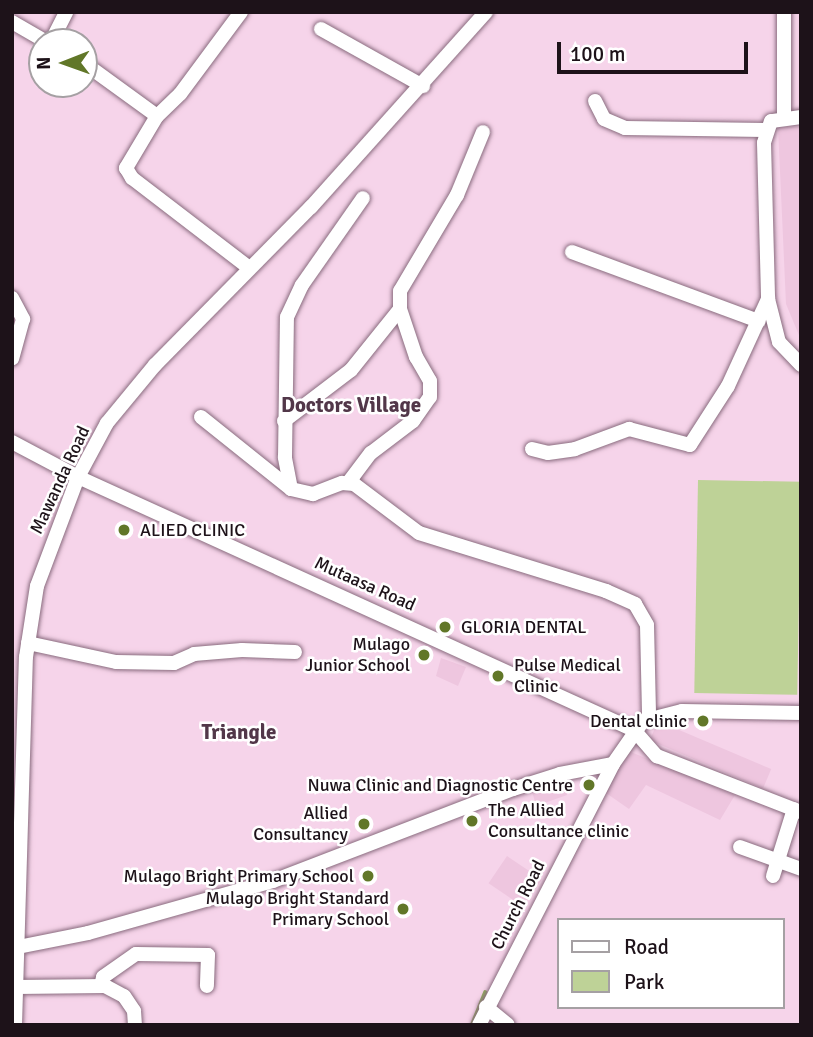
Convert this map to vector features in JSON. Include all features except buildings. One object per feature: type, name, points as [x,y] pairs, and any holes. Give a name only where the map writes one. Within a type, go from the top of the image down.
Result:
[{"type":"street","points":[[58,28],[66,12]]},
{"type":"street","points":[[241,12],[180,94],[156,116],[127,162],[128,174],[248,267]]},
{"type":"street","name":"Mawanda Road","points":[[15,1025],[18,947],[15,912],[17,754],[28,643],[37,586],[78,477],[125,400],[248,267],[311,207],[486,12]]},
{"type":"street","points":[[784,12],[784,117]]},
{"type":"street","points":[[12,22],[28,31]]},
{"type":"street","points":[[321,29],[422,86]]},
{"type":"street","points":[[98,73],[156,116]]},
{"type":"street","points":[[595,101],[604,119],[625,128],[765,130]]},
{"type":"street","points":[[801,117],[784,117],[771,121],[765,130],[768,299],[779,342],[801,365]]},
{"type":"street","points":[[284,421],[351,370],[399,303],[457,195],[483,132]]},
{"type":"street","points":[[291,489],[284,421],[287,317],[302,285],[363,198]]},
{"type":"street","points":[[572,252],[759,321]]},
{"type":"street","points":[[12,298],[23,319],[12,359]]},
{"type":"street","points":[[532,449],[548,453],[575,449],[629,429],[690,445],[728,386],[768,299]]},
{"type":"street","points":[[201,417],[291,489],[313,494],[348,483],[371,453],[413,421],[430,397],[430,381],[416,357],[399,303]]},
{"type":"street","name":"Mutaasa Road","points":[[12,442],[78,477],[634,730]]},
{"type":"street","points":[[348,483],[419,533],[635,604],[647,625],[649,716],[682,711],[801,713]]},
{"type":"street","points":[[28,643],[116,662],[174,663],[194,654],[242,650],[295,652]]},
{"type":"street","name":"Church Road","points":[[479,1025],[613,764],[634,730],[649,716]]},
{"type":"street","points":[[634,730],[657,756],[797,810],[773,876]]},
{"type":"street","points":[[18,947],[88,933],[273,881],[513,789],[560,774],[613,764]]},
{"type":"street","points":[[740,847],[801,869]]},
{"type":"street","points":[[102,986],[103,977],[136,954],[208,955],[208,986]]},
{"type":"street","points":[[15,996],[102,986],[124,996],[134,1011],[135,1025]]},
{"type":"street","points":[[486,1007],[508,1025]]},
{"type":"shaded area","points":[[778,127],[801,127],[801,340],[786,304]]},
{"type":"shaded area","points":[[441,658],[466,667],[458,686],[436,676]]},
{"type":"shaded area","points":[[658,721],[771,769],[763,788],[650,740]]},
{"type":"shaded area","points":[[626,750],[735,795],[720,820],[646,785],[629,809],[606,793]]},
{"type":"shaded area","points":[[564,780],[567,795],[536,806],[531,787]]},
{"type":"shaded area","points":[[507,856],[542,879],[523,907],[489,883]]},
{"type":"green space","points":[[698,480],[801,482],[797,695],[694,693]]},
{"type":"waterway","points":[[472,1025],[485,993]]},
{"type":"place","name":"ALIED CLINIC","points":[[124,530]]},
{"type":"place","name":"GLORIA DENTAL","points":[[445,627]]},
{"type":"place","name":"Mulago Junior School","points":[[424,655]]},
{"type":"place","name":"Pulse Medical Clinic","points":[[498,676]]},
{"type":"place","name":"Dental clinic","points":[[703,721]]},
{"type":"place","name":"Nuwa Clinic and Diagnostic Centre","points":[[589,785]]},
{"type":"place","name":"The Allied Consultance clinic","points":[[472,821]]},
{"type":"place","name":"Allied Consultancy","points":[[364,824]]},
{"type":"place","name":"Mulago Bright Primary School","points":[[368,876]]},
{"type":"place","name":"Mulago Bright Standard Primary School","points":[[403,909]]},
{"type":"district","name":"Doctors Village","points":[[351,405]]},
{"type":"district","name":"Triangle","points":[[239,732]]}]
